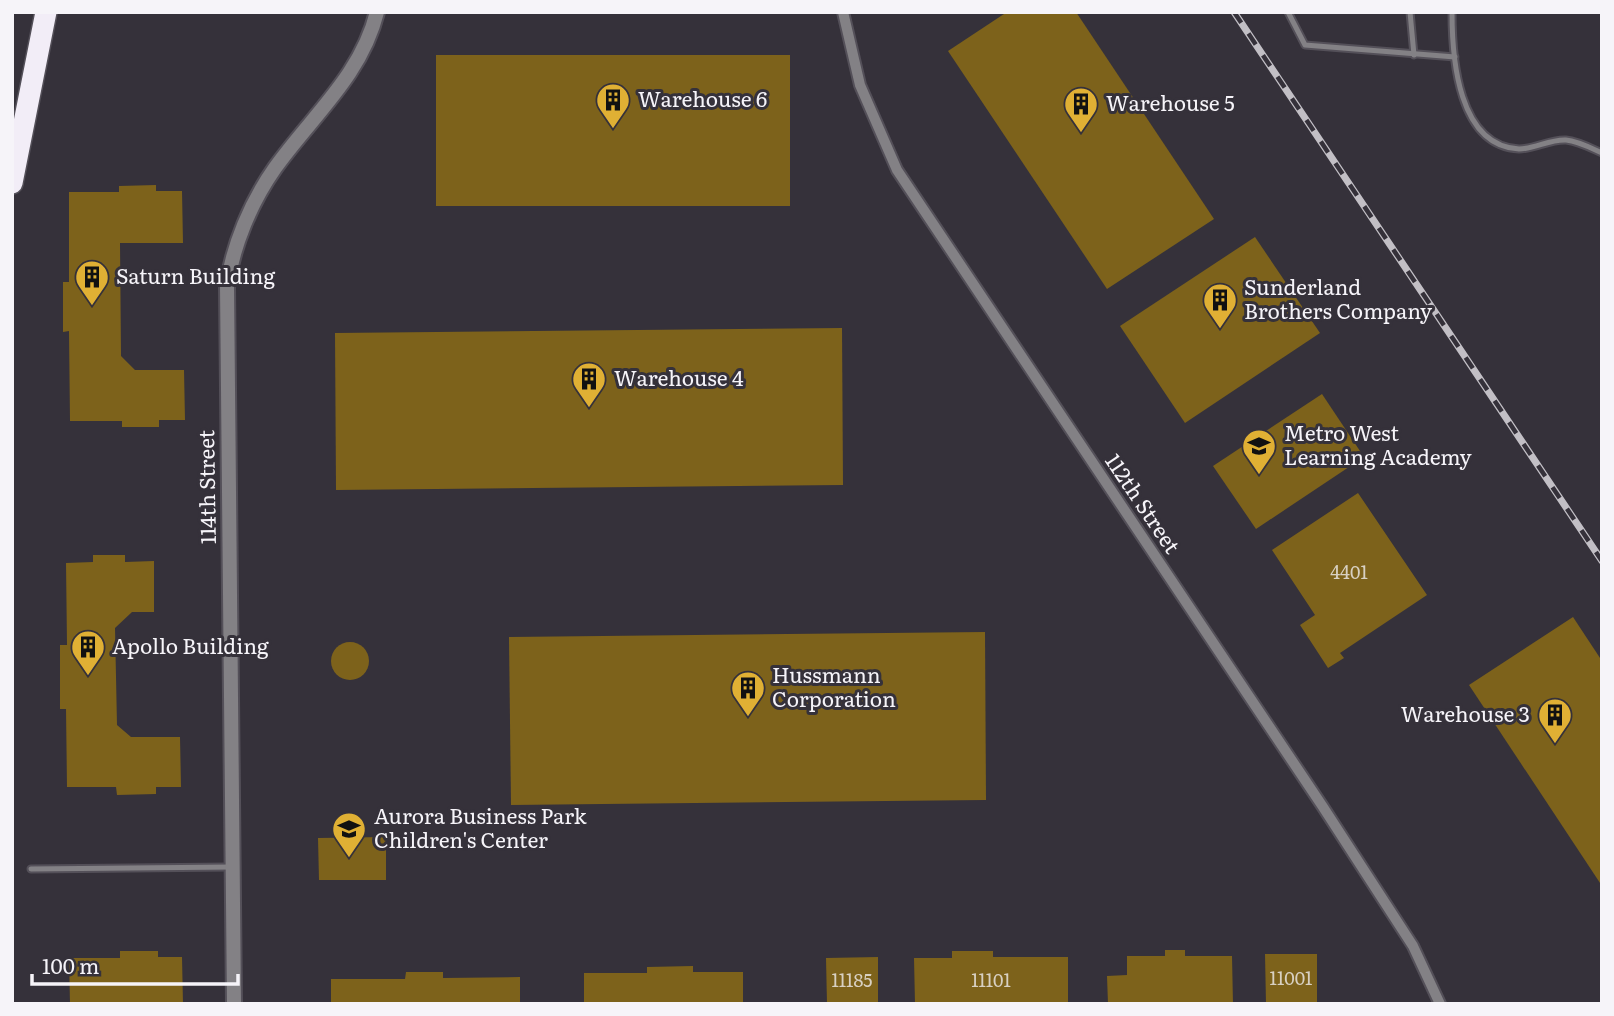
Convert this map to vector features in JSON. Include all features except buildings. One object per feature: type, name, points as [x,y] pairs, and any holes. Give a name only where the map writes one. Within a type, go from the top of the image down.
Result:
[{"type":"highway","points":[[12,183],[46,12]]},
{"type":"street","name":"114th Street","points":[[234,1004],[226,341],[229,269],[250,211],[263,187],[341,89],[372,31],[377,12]]},
{"type":"street","name":"112th Street","points":[[843,12],[860,85],[897,170],[1323,807],[1413,946],[1440,1004]]},
{"type":"lane","points":[[1288,12],[1305,45],[1455,57]]},
{"type":"lane","points":[[1410,12],[1414,55]]},
{"type":"lane","points":[[1451,12],[1455,57],[1469,116],[1486,137],[1515,149],[1566,140],[1602,153]]},
{"type":"lane","points":[[31,869],[233,867]]},
{"type":"railway","points":[[1234,12],[1602,561]]},
{"type":"place","name":"Warehouse 6","points":[[613,130]]},
{"type":"place","name":"Warehouse 5","points":[[1081,134]]},
{"type":"place","name":"Saturn Building","points":[[92,307]]},
{"type":"place","name":"Sunderland Brothers Company","points":[[1220,330]]},
{"type":"place","name":"Warehouse 4","points":[[589,409]]},
{"type":"place","name":"Metro West Learning Academy","points":[[1259,476]]},
{"type":"place","name":"Apollo Building","points":[[88,677]]},
{"type":"place","name":"Hussmann Corporation","points":[[748,718]]},
{"type":"place","name":"Warehouse 3","points":[[1555,745]]},
{"type":"place","name":"Aurora Business Park Children's Center","points":[[349,859]]}]
